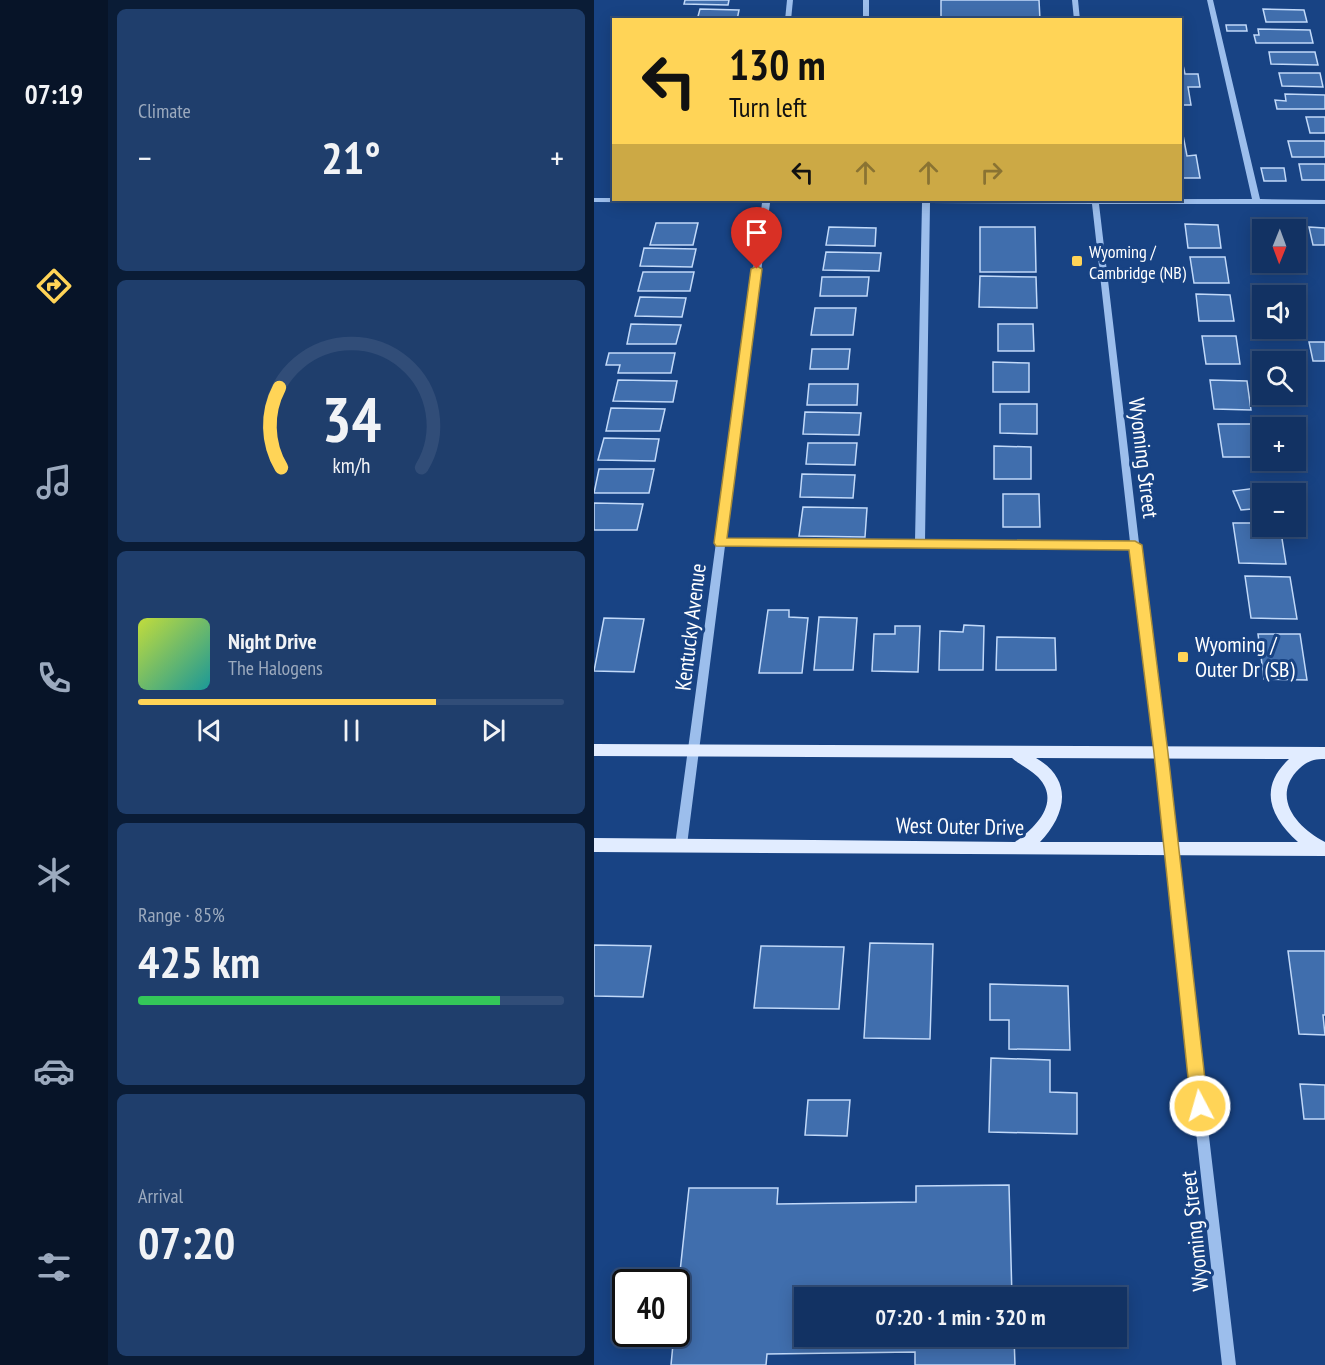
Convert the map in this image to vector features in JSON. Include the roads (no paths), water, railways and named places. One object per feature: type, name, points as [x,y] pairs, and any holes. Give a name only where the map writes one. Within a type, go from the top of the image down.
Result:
[{"type":"main road","points":[[594,750],[1325,753]]},
{"type":"main road","points":[[1013,753],[1031,761],[1045,772],[1052,784],[1055,798],[1053,813],[1047,827],[1033,840],[1016,849]]},
{"type":"main road","points":[[1308,753],[1286,771],[1278,785],[1277,800],[1283,815],[1293,829],[1323,849]]},
{"type":"main road","name":"West Outer Drive","points":[[594,845],[1171,850],[1323,849]]},
{"type":"street","points":[[788,18],[790,0]]},
{"type":"street","points":[[866,0],[866,18]]},
{"type":"street","points":[[1075,0],[1077,18]]},
{"type":"street","points":[[1210,0],[1257,202]]},
{"type":"street","points":[[594,200],[612,200]]},
{"type":"street","name":"Kentucky Avenue","points":[[681,845],[766,201]]},
{"type":"street","points":[[920,544],[926,201],[1325,202]]},
{"type":"street","name":"Wyoming Street","points":[[1095,201],[1161,753],[1229,1365]]},
{"type":"street","points":[[720,543],[1135,545]]},
{"type":"place","name":"Wyoming / Cambridge (NB)","points":[[1077,261]]},
{"type":"place","name":"Wyoming / Outer Dr (SB)","points":[[1183,657]]}]
